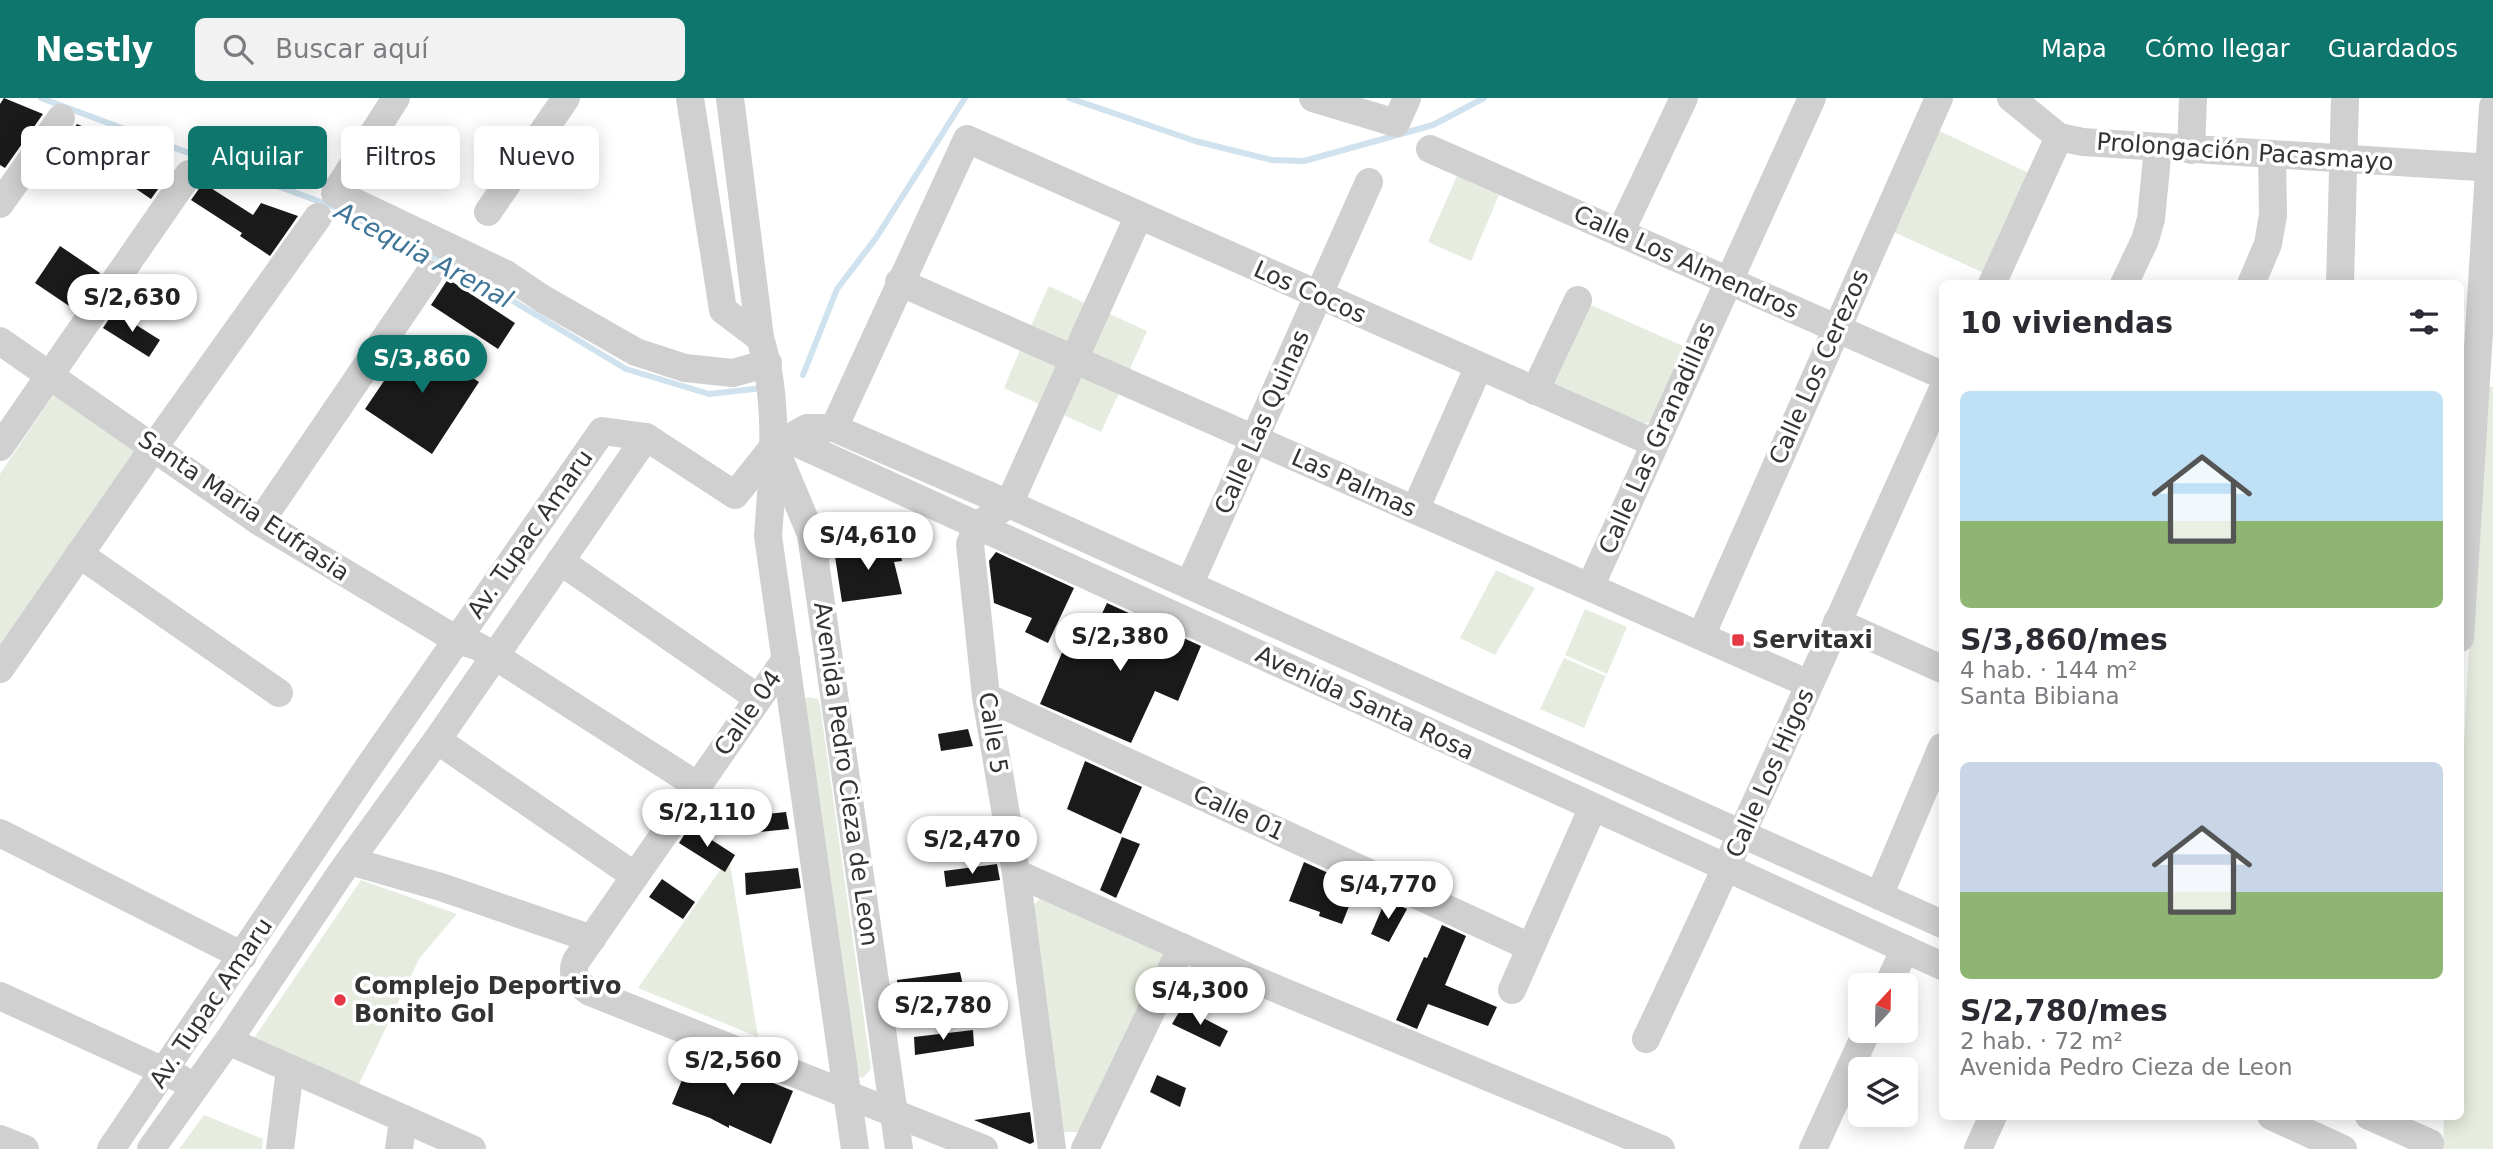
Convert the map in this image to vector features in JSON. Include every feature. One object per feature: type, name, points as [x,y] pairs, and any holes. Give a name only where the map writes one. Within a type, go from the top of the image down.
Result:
[{"type":"street","points":[[396,98],[335,193],[506,274],[543,299],[636,352],[685,368],[733,373],[767,371]]},
{"type":"street","points":[[488,212],[566,98]]},
{"type":"street","points":[[690,98],[723,310],[767,371]]},
{"type":"street","name":"Avenida Pedro Cieza de Leon","points":[[730,98],[767,371],[781,442],[811,534],[899,1149]]},
{"type":"street","points":[[1313,98],[1402,111]]},
{"type":"street","points":[[1620,233],[1684,98]]},
{"type":"street","name":"Calle Las Granadillas","points":[[1590,587],[1812,98]]},
{"type":"street","name":"Calle Los Cerezos","points":[[1701,636],[1939,98]]},
{"type":"street","name":"Prolongación Pacasmayo","points":[[2011,98],[2059,137],[2083,142],[2491,168]]},
{"type":"street","points":[[2191,149],[2193,98]]},
{"type":"street","points":[[2340,280],[2345,98]]},
{"type":"street","points":[[2464,520],[2467,432],[2485,381],[2493,106]]},
{"type":"street","points":[[3,192],[61,118]]},
{"type":"street","points":[[1994,280],[2059,137]]},
{"type":"street","name":"Los Cocos","points":[[900,282],[967,139],[1654,443]]},
{"type":"street","points":[[2126,280],[2145,240],[2151,219],[2158,147]]},
{"type":"street","name":"Calle Los Almendros","points":[[1430,149],[1939,374]]},
{"type":"street","points":[[2253,280],[2268,244],[2273,215],[2272,154]]},
{"type":"street","points":[[0,447],[188,175]]},
{"type":"street","name":"Calle Las Quinas","points":[[1189,585],[1369,182]]},
{"type":"street","points":[[978,525],[1009,504],[1139,215]]},
{"type":"street","points":[[1,665],[318,217]]},
{"type":"street","points":[[260,522],[429,274]]},
{"type":"street","points":[[646,437],[735,495],[781,442],[807,428],[834,428],[900,282]]},
{"type":"street","name":"Las Palmas","points":[[900,282],[1809,684]]},
{"type":"street","points":[[1535,391],[1578,300]]},
{"type":"street","name":"Santa Maria Eufrasia","points":[[0,341],[260,522],[457,640],[477,646],[495,656],[698,786]]},
{"type":"street","points":[[1415,510],[1479,366]]},
{"type":"street","name":"Calle Los Higos","points":[[1646,1039],[1728,868],[1939,398]]},
{"type":"street","name":"Avenida Santa Rosa","points":[[834,428],[1009,504],[1939,923]]},
{"type":"street","name":"Av. Tupac Amaru","points":[[111,1149],[363,775],[602,431],[646,437],[151,1149]]},
{"type":"street","name":"Avenida Pedro Cieza de Leon","points":[[781,442],[768,536],[855,1149]]},
{"type":"street","name":"Avenida Santa Rosa","points":[[781,442],[978,525],[1939,965]]},
{"type":"street","name":"Calle 5","points":[[978,525],[970,544],[986,698],[1016,873],[1052,1149]]},
{"type":"street","points":[[79,554],[279,692]]},
{"type":"street","points":[[560,561],[758,698]]},
{"type":"street","points":[[1837,622],[1939,669]]},
{"type":"street","name":"Calle 04","points":[[786,659],[576,961],[573,971],[580,985],[590,992],[846,1093]]},
{"type":"street","name":"Calle 01","points":[[986,698],[1530,947]]},
{"type":"street","points":[[437,740],[635,876]]},
{"type":"street","points":[[1879,896],[1939,754]]},
{"type":"street","points":[[1512,990],[1593,807]]},
{"type":"street","points":[[0,833],[243,956]]},
{"type":"street","points":[[349,861],[441,887],[592,939]]},
{"type":"street","points":[[1016,873],[1253,979],[1661,1149]]},
{"type":"street","points":[[1085,1149],[1182,947]]},
{"type":"street","points":[[1894,973],[1905,949]]},
{"type":"street","points":[[0,996],[195,1087]]},
{"type":"street","points":[[228,1041],[472,1149]]},
{"type":"street","points":[[1813,1149],[1862,1043]]},
{"type":"street","points":[[280,1149],[290,1069]]},
{"type":"street","points":[[846,1093],[984,1149]]},
{"type":"street","points":[[399,1149],[402,1120]]},
{"type":"street","points":[[1978,1149],[1991,1120]]},
{"type":"street","points":[[2280,1120],[2343,1149]]},
{"type":"street","points":[[2381,1120],[2430,1136]]},
{"type":"street","points":[[0,1139],[25,1149]]},
{"type":"shaded area","points":[[1933,128],[2031,174],[1984,273],[1887,229]]},
{"type":"shaded area","points":[[1457,176],[1499,195],[1471,261],[1428,242]]},
{"type":"shaded area","points":[[1049,286],[1091,306],[1074,345],[1031,326]]},
{"type":"shaded area","points":[[1584,302],[1685,347],[1650,422],[1637,426],[1545,383]]},
{"type":"shaded area","points":[[1103,311],[1147,331],[1129,371],[1085,351]]},
{"type":"shaded area","points":[[1021,348],[1064,367],[1047,408],[1004,388]]},
{"type":"shaded area","points":[[1075,373],[1119,393],[1101,432],[1057,412]]},
{"type":"shaded area","points":[[2482,387],[2493,387],[2493,1149],[2443,1149],[2444,1120],[2464,1120],[2464,745]]},
{"type":"shaded area","points":[[54,394],[136,452],[0,644],[0,474]]},
{"type":"shaded area","points":[[1496,570],[1535,588],[1495,655],[1460,638]]},
{"type":"shaded area","points":[[1585,609],[1627,627],[1607,674],[1565,655]]},
{"type":"shaded area","points":[[1564,658],[1606,676],[1584,728],[1540,709]]},
{"type":"shaded area","points":[[808,697],[818,699],[820,705],[871,1069],[863,1078],[856,1076],[802,701]]},
{"type":"shaded area","points":[[729,857],[758,1037],[638,988]]},
{"type":"shaded area","name":"Complejo Deportivo Bonito Gol","points":[[361,880],[457,914],[419,959],[359,1084],[252,1041]]},
{"type":"shaded area","points":[[1041,898],[1166,955],[1078,1132],[1061,1132],[1031,907]]},
{"type":"shaded area","points":[[204,1115],[263,1139],[262,1149],[179,1149]]},
{"type":"building","points":[[4,98],[43,114],[35,126],[21,126],[21,145],[5,168],[0,165],[0,104]]},
{"type":"building","points":[[136,189],[158,189],[151,199]]},
{"type":"building","points":[[199,189],[212,189],[253,215],[261,203],[298,216],[270,256],[240,236],[242,233],[191,200]]},
{"type":"building","points":[[60,246],[100,273],[75,310],[35,283]]},
{"type":"building","points":[[448,279],[515,323],[498,349],[431,305]]},
{"type":"building","points":[[114,311],[160,340],[149,357],[103,328]]},
{"type":"building","points":[[409,337],[479,382],[432,454],[365,409]]},
{"type":"building","points":[[899,542],[902,561],[894,562],[902,594],[842,602],[834,550]]},
{"type":"building","points":[[996,552],[1074,588],[1048,643],[1025,632],[1032,618],[994,603],[989,561]]},
{"type":"building","points":[[1107,603],[1201,646],[1178,701],[1155,691],[1131,743],[1040,704],[1064,648],[1082,656]]},
{"type":"building","points":[[968,729],[973,746],[941,751],[938,734]]},
{"type":"building","points":[[1085,761],[1142,787],[1121,834],[1067,809]]},
{"type":"building","points":[[786,812],[789,829],[738,834],[737,817]]},
{"type":"building","points":[[690,826],[735,855],[725,872],[679,843]]},
{"type":"building","points":[[1122,837],[1140,844],[1116,898],[1100,890]]},
{"type":"building","points":[[1304,862],[1357,886],[1342,924],[1319,916],[1320,912],[1289,901]]},
{"type":"building","points":[[997,864],[1000,880],[946,887],[944,871]]},
{"type":"building","points":[[798,868],[801,888],[746,895],[745,873]]},
{"type":"building","points":[[662,879],[695,902],[683,919],[649,897]]},
{"type":"building","points":[[1386,899],[1407,909],[1389,942],[1371,934]]},
{"type":"building","points":[[1442,925],[1466,936],[1445,985],[1497,1007],[1488,1026],[1428,1004],[1417,1029],[1396,1020],[1424,957],[1427,958]]},
{"type":"building","points":[[960,972],[965,995],[899,1002],[897,980]]},
{"type":"building","points":[[1182,1007],[1228,1031],[1220,1047],[1172,1024]]},
{"type":"building","points":[[973,1030],[974,1046],[915,1055],[914,1037]]},
{"type":"building","points":[[694,1051],[793,1091],[771,1144],[672,1104]]},
{"type":"building","points":[[1157,1075],[1186,1088],[1180,1107],[1150,1092]]},
{"type":"building","points":[[1030,1112],[1034,1142],[1030,1144],[974,1120]]},
{"type":"waterway","name":"Acequia Arenal","points":[[41,98],[334,207]]},
{"type":"waterway","name":"Acequia Arenal","points":[[803,375],[837,289],[876,238],[965,98]]},
{"type":"waterway","name":"Acequia Arenal","points":[[1069,98],[1195,141],[1272,160],[1304,161],[1433,125],[1484,98]]},
{"type":"waterway","name":"Acequia Arenal","points":[[350,215],[468,274],[626,369],[709,394],[763,388]]},
{"type":"place","name":"Servitaxi","points":[[1738,640]]},
{"type":"place","name":"Complejo Deportivo Bonito Gol","points":[[340,1000]]}]
